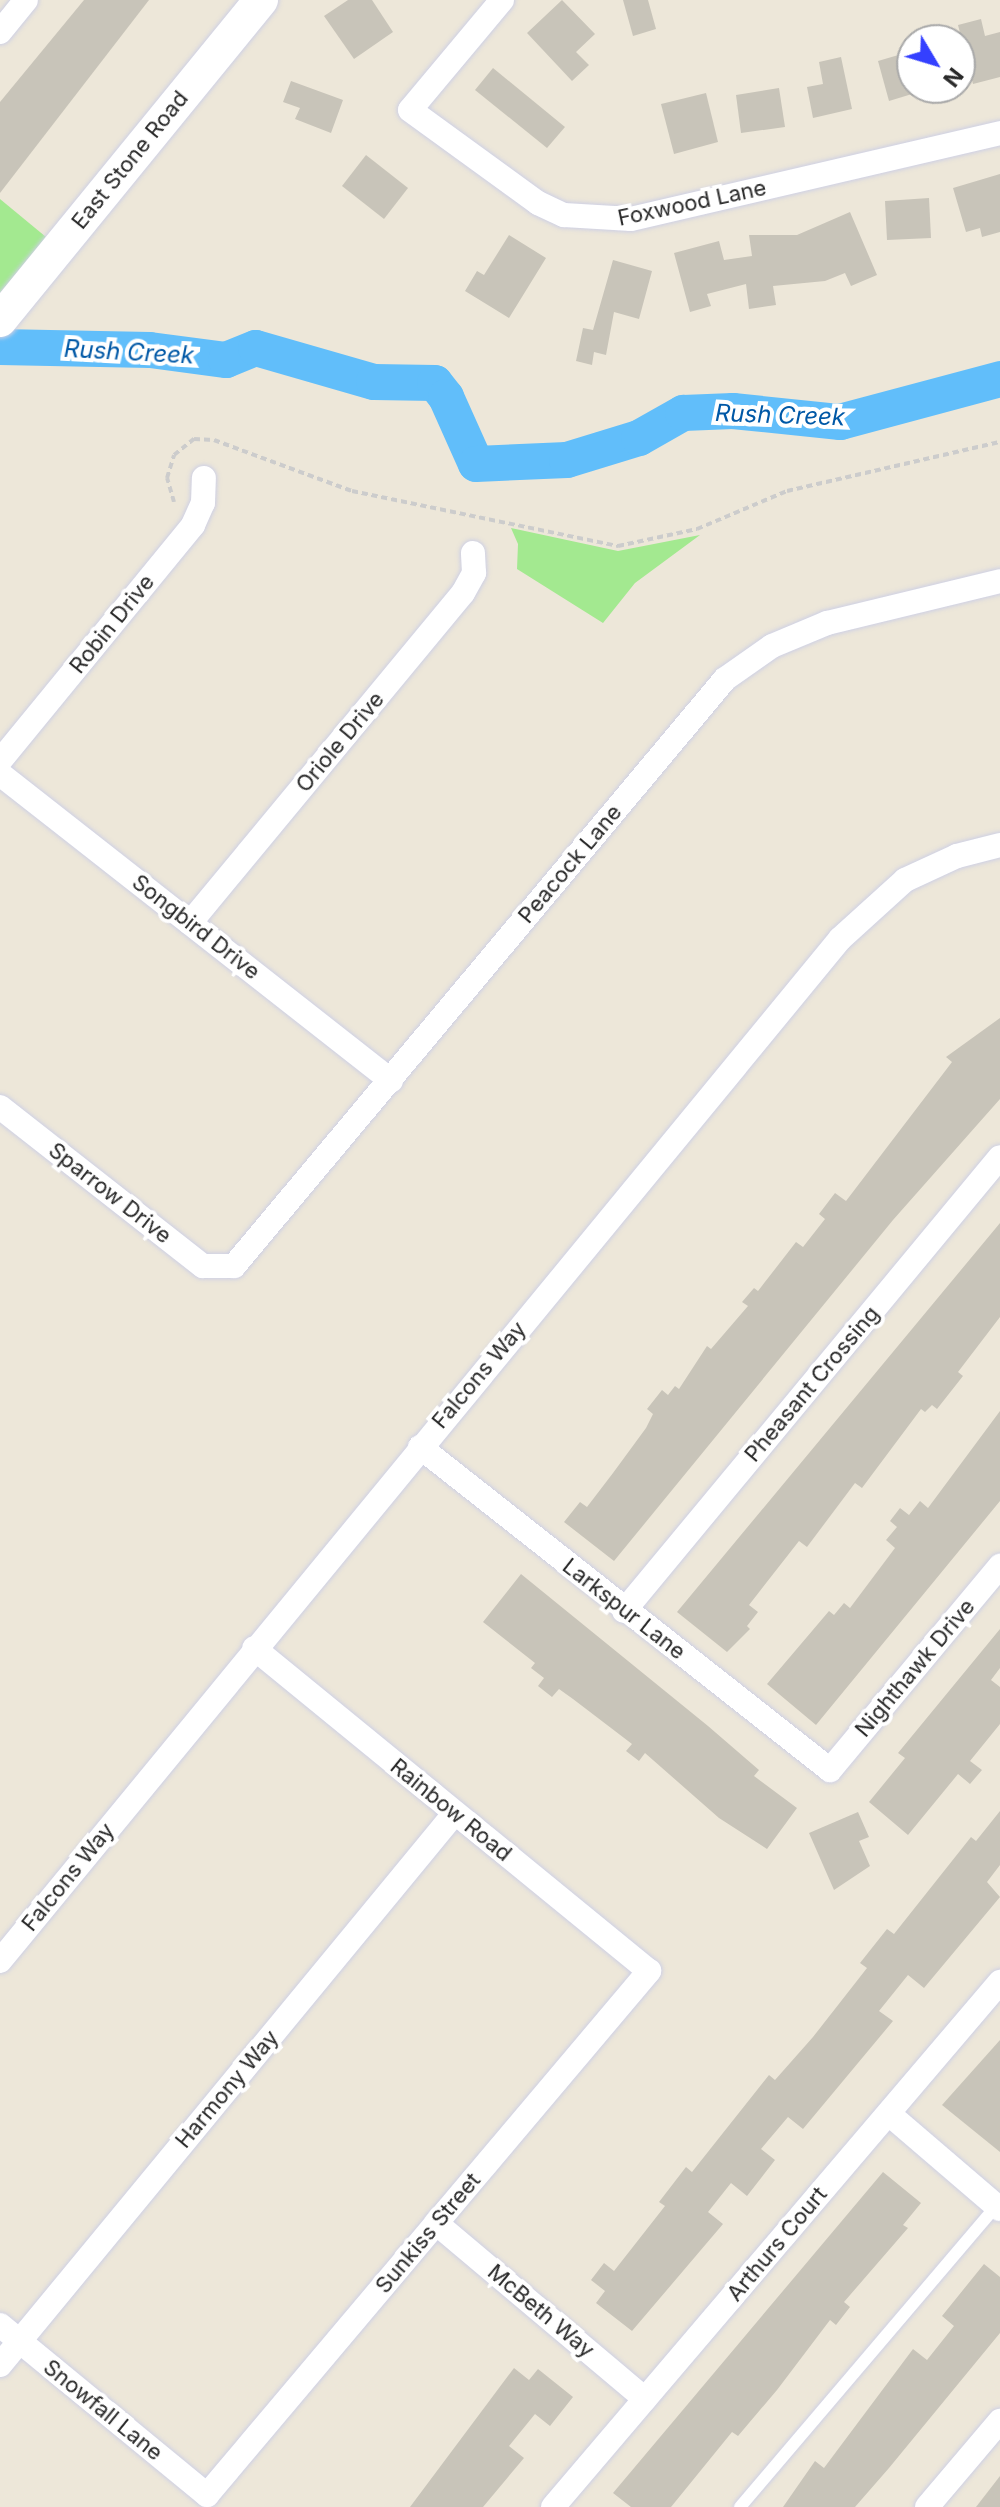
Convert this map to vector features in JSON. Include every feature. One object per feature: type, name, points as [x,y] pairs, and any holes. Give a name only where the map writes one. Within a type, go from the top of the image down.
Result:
[{"type":"main road","name":"East Stone Road","points":[[0,320],[261,0]]},
{"type":"street","points":[[0,32],[26,0]]},
{"type":"street","name":"Foxwood Lane","points":[[502,0],[410,110],[538,203],[564,215],[631,219],[1000,133]]},
{"type":"street","name":"Robin Drive","points":[[0,761],[193,525],[203,503],[204,478]]},
{"type":"street","name":"Oriole Drive","points":[[190,923],[463,593],[474,573],[473,553]]},
{"type":"street","name":"Peacock Lane","points":[[223,1269],[243,1260],[725,679],[772,646],[827,623],[1000,581]]},
{"type":"street","name":"Songbird Drive","points":[[0,774],[391,1081]]},
{"type":"street","name":"Falcons Way","points":[[0,1961],[254,1648],[861,916],[930,866],[1000,845]]},
{"type":"street","name":"Sparrow Drive","points":[[0,1107],[203,1266],[223,1269]]},
{"type":"street","name":"Pheasant Crossing","points":[[624,1611],[1000,1157]]},
{"type":"street","name":"Larkspur Lane","points":[[420,1447],[624,1611],[830,1770]]},
{"type":"street","name":"Nighthawk Drive","points":[[830,1770],[1000,1566]]},
{"type":"street","name":"Rainbow Road","points":[[254,1648],[649,1971]]},
{"type":"street","name":"Harmony Way","points":[[0,2365],[10,2333],[454,1814]]},
{"type":"street","name":"Sunkiss Street","points":[[207,2495],[649,1971]]},
{"type":"street","name":"Arthurs Court","points":[[553,2507],[1000,1982]]},
{"type":"street","points":[[889,2114],[999,2205]]},
{"type":"street","name":"McBeth Way","points":[[436,2223],[645,2399]]},
{"type":"street","name":"Snowfall Lane","points":[[10,2333],[207,2495]]},
{"type":"street","points":[[927,2507],[1000,2421]]},
{"type":"lane","points":[[740,2507],[999,2205]]},
{"type":"path","points":[[174,502],[167,485],[170,463],[187,443],[203,439],[352,491],[618,546],[697,529],[787,491],[1000,442]]},
{"type":"green space","points":[[0,199],[46,237],[0,293]]},
{"type":"green space","points":[[511,528],[618,551],[700,535],[635,583],[603,623],[517,569],[518,544]]},
{"type":"building","points":[[84,0],[149,0],[0,193],[0,102]]},
{"type":"building","points":[[348,0],[372,0],[393,32],[354,59],[324,16]]},
{"type":"building","points":[[562,0],[595,34],[576,52],[589,65],[572,81],[527,33]]},
{"type":"building","points":[[623,0],[648,0],[656,29],[633,36]]},
{"type":"building","points":[[981,19],[985,36],[1000,32],[1000,77],[976,83],[976,24],[962,24]]},
{"type":"building","points":[[896,56],[896,99],[889,101],[878,61]]},
{"type":"building","points":[[841,57],[852,109],[813,118],[807,87],[823,84],[819,62]]},
{"type":"building","points":[[493,68],[565,127],[547,148],[475,90]]},
{"type":"building","points":[[291,81],[343,100],[331,133],[295,119],[300,108],[283,102]]},
{"type":"building","points":[[779,88],[785,127],[741,133],[736,95]]},
{"type":"building","points":[[706,93],[718,142],[674,154],[661,104]]},
{"type":"building","points":[[366,155],[408,188],[384,219],[342,186]]},
{"type":"building","points":[[1000,174],[1000,232],[982,237],[980,228],[966,232],[953,188]]},
{"type":"building","points":[[929,198],[931,238],[887,240],[885,201]]},
{"type":"building","points":[[850,212],[877,275],[851,286],[845,273],[825,281],[773,286],[776,305],[749,309],[746,284],[707,294],[711,306],[690,312],[674,253],[719,241],[724,260],[752,256],[749,235],[797,235]]},
{"type":"building","points":[[509,235],[546,258],[509,318],[465,291],[477,271],[484,275]]},
{"type":"building","points":[[613,260],[652,271],[639,319],[614,312],[606,355],[594,352],[592,365],[576,361],[583,328],[593,330]]},
{"type":"building","points":[[1000,1018],[1000,1099],[893,1220],[614,1561],[564,1522],[580,1502],[587,1507],[613,1473],[646,1428],[653,1414],[647,1409],[662,1390],[668,1395],[675,1386],[679,1389],[707,1346],[711,1349],[748,1306],[742,1302],[754,1288],[758,1291],[796,1242],[803,1247],[825,1219],[819,1214],[835,1193],[846,1201],[952,1062],[946,1057]]},
{"type":"building","points":[[1000,1223],[1000,1317],[958,1372],[963,1376],[937,1409],[932,1405],[925,1412],[921,1409],[862,1488],[855,1483],[807,1547],[799,1541],[749,1605],[758,1612],[747,1626],[750,1629],[727,1652],[677,1612]]},
{"type":"building","points":[[1000,1411],[1000,1501],[816,1725],[767,1684],[829,1611],[834,1615],[844,1603],[850,1608],[895,1548],[886,1540],[897,1527],[890,1521],[900,1508],[909,1515],[920,1501],[928,1508]]},
{"type":"building","points":[[521,1574],[708,1726],[759,1770],[754,1776],[797,1808],[767,1849],[719,1818],[645,1753],[639,1761],[626,1751],[632,1744],[559,1689],[552,1697],[538,1686],[544,1678],[531,1668],[535,1663],[483,1622]]},
{"type":"building","points":[[1000,1629],[1000,1668],[991,1680],[1000,1687],[1000,1724],[970,1761],[982,1770],[970,1784],[958,1774],[908,1835],[869,1802],[905,1758],[898,1753]]},
{"type":"building","points":[[1000,1811],[1000,1865],[987,1882],[1000,1897],[924,1988],[908,1975],[879,2011],[893,2021],[803,2129],[788,2117],[761,2149],[775,2160],[747,2196],[731,2183],[708,2212],[723,2224],[632,2331],[596,2303],[605,2291],[591,2280],[604,2263],[614,2271],[665,2206],[659,2202],[686,2167],[692,2172],[769,2075],[775,2080],[813,2037],[867,1968],[860,1963],[887,1929],[894,1934],[971,1837],[976,1841]]},
{"type":"building","points":[[858,1812],[869,1837],[859,1841],[870,1866],[834,1890],[809,1833]]},
{"type":"building","points":[[1000,2040],[1000,2152],[942,2105]]},
{"type":"building","points":[[883,2172],[921,2203],[903,2225],[908,2228],[844,2302],[850,2307],[836,2325],[830,2320],[738,2436],[732,2432],[671,2507],[631,2507],[613,2493]]},
{"type":"building","points":[[984,2264],[1000,2277],[1000,2333],[889,2468],[855,2507],[783,2507],[815,2461],[824,2468],[913,2349],[927,2360],[954,2326],[942,2316]]},
{"type":"building","points":[[514,2368],[529,2380],[538,2369],[573,2397],[550,2426],[535,2414],[509,2446],[524,2458],[483,2507],[410,2507]]},
{"type":"building","points":[[1000,2476],[1000,2507],[976,2507]]},
{"type":"waterway","name":"Rush Creek","points":[[0,347],[150,350],[226,360],[256,348],[374,382],[435,383],[446,397],[476,464],[567,460],[639,438],[683,413],[733,411],[840,422],[1000,379]]}]
